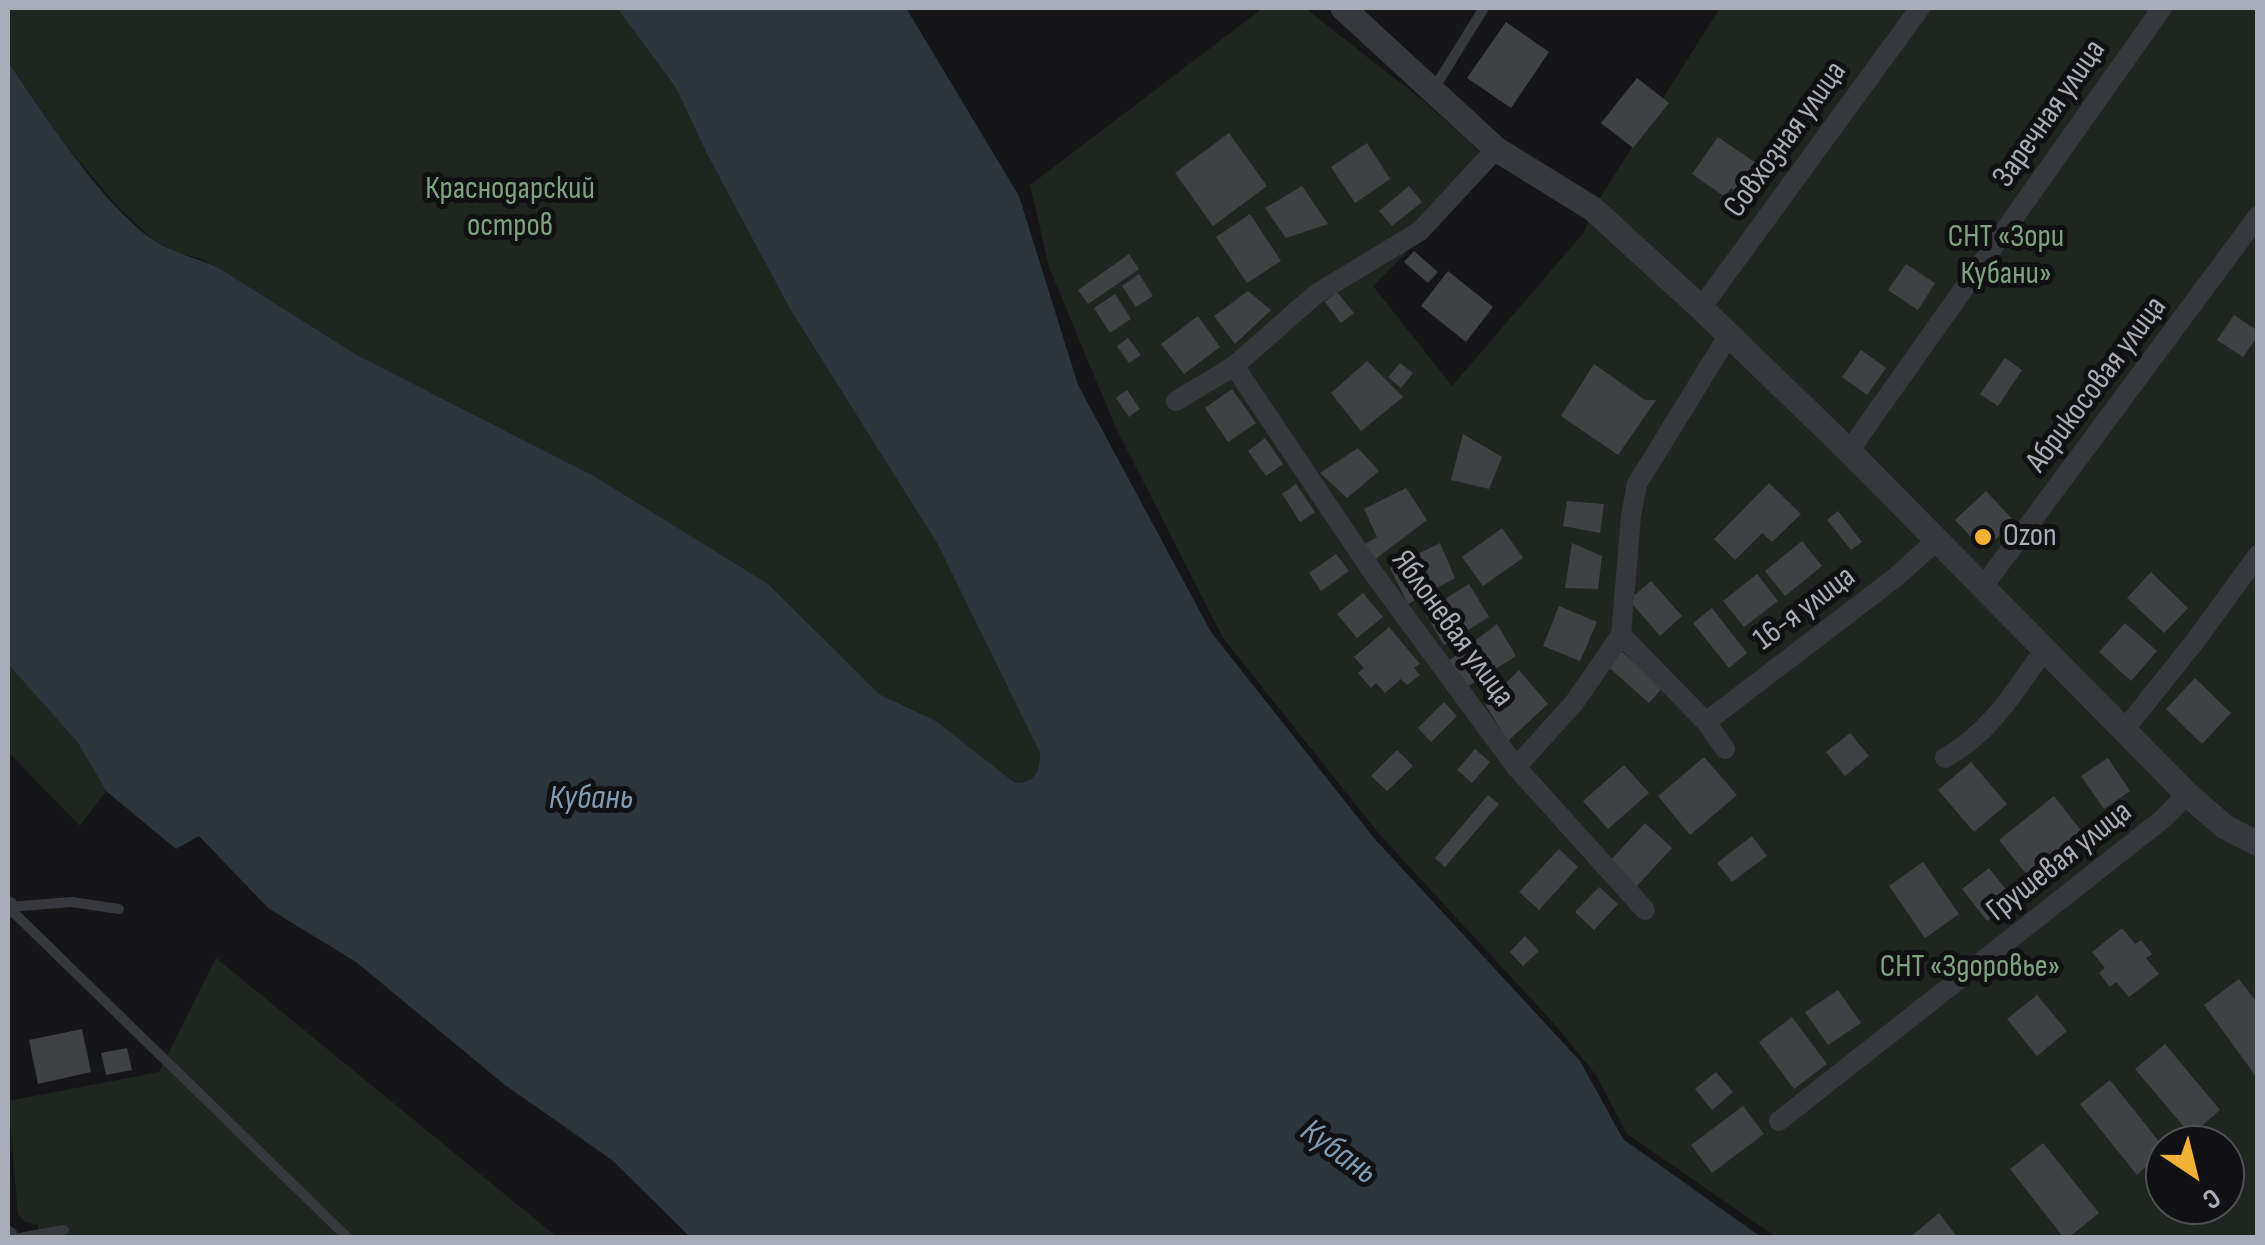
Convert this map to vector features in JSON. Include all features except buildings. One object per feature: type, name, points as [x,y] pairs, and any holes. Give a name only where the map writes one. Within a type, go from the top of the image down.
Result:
[{"type":"street","points":[[1342,8],[1496,149],[1593,209],[1849,450],[2187,794],[2225,826],[2258,844]]},
{"type":"street","name":"Совхозная улица","points":[[1700,308],[1920,8]]},
{"type":"street","name":"Заречная улица","points":[[1849,450],[2162,8]]},
{"type":"street","points":[[1176,401],[1234,366],[1316,294],[1420,232],[1496,149]]},
{"type":"street","name":"Абрикосовая улица","points":[[1982,588],[2258,216]]},
{"type":"street","points":[[1516,767],[1574,703],[1621,635],[1637,484],[1728,336]]},
{"type":"street","name":"Яблоневая улица","points":[[1234,366],[1374,574],[1516,767],[1645,910]]},
{"type":"street","name":"16-я улица","points":[[1706,722],[1896,578],[1937,540]]},
{"type":"street","points":[[2125,729],[2258,554]]},
{"type":"street","points":[[1621,635],[1706,722],[1725,749]]},
{"type":"street","points":[[1944,758],[1991,722],[2044,650]]},
{"type":"street","name":"Грушевая улица","points":[[1779,1122],[2164,818],[2187,794]]},
{"type":"lane","points":[[1432,91],[1484,8]]},
{"type":"lane","points":[[8,907],[72,902],[119,910]]},
{"type":"lane","points":[[8,907],[348,1238]]},
{"type":"lane","points":[[19,1238],[64,1230]]},
{"type":"green space","name":"Краснодарский остров","points":[[8,8],[617,8],[676,88],[790,309],[937,543],[1040,753],[1035,774],[1016,784],[936,721],[879,694],[832,648],[592,475],[357,355],[219,268],[174,252],[151,238],[116,205],[64,143],[8,62]]},
{"type":"green space","name":"СНТ «Зори Кубани»","points":[[1263,8],[1305,8],[1426,103],[1492,167],[1373,286],[1452,386],[1585,231],[1593,209],[1720,8],[2257,8],[2257,1237],[1776,1237],[1627,1134],[1596,1075],[1558,1028],[1380,835],[1223,638],[1115,426],[1049,267],[1030,185]]},
{"type":"green space","points":[[8,664],[78,743],[106,791],[80,826],[8,752]]},
{"type":"green space","points":[[216,958],[557,1237],[39,1237],[38,1225],[24,1221],[18,1214],[8,1101],[159,1072]]},
{"type":"water","name":"Кубань","points":[[617,8],[906,8],[1019,196],[1078,385],[1211,632],[1374,838],[1580,1061],[1623,1139],[1761,1237],[690,1237],[612,1160],[505,1085],[356,962],[268,908],[199,836],[176,849],[106,791],[78,743],[8,664],[8,62],[95,183],[135,226],[155,241],[219,268],[357,355],[592,475],[768,584],[879,694],[936,721],[1015,783],[1035,775],[1040,753],[937,543],[790,309],[676,88]]},
{"type":"place","name":"Ozon","points":[[1983,537]]},
{"type":"park label","name":"СНТ «Здоровье»","points":[[1970,968]]}]
